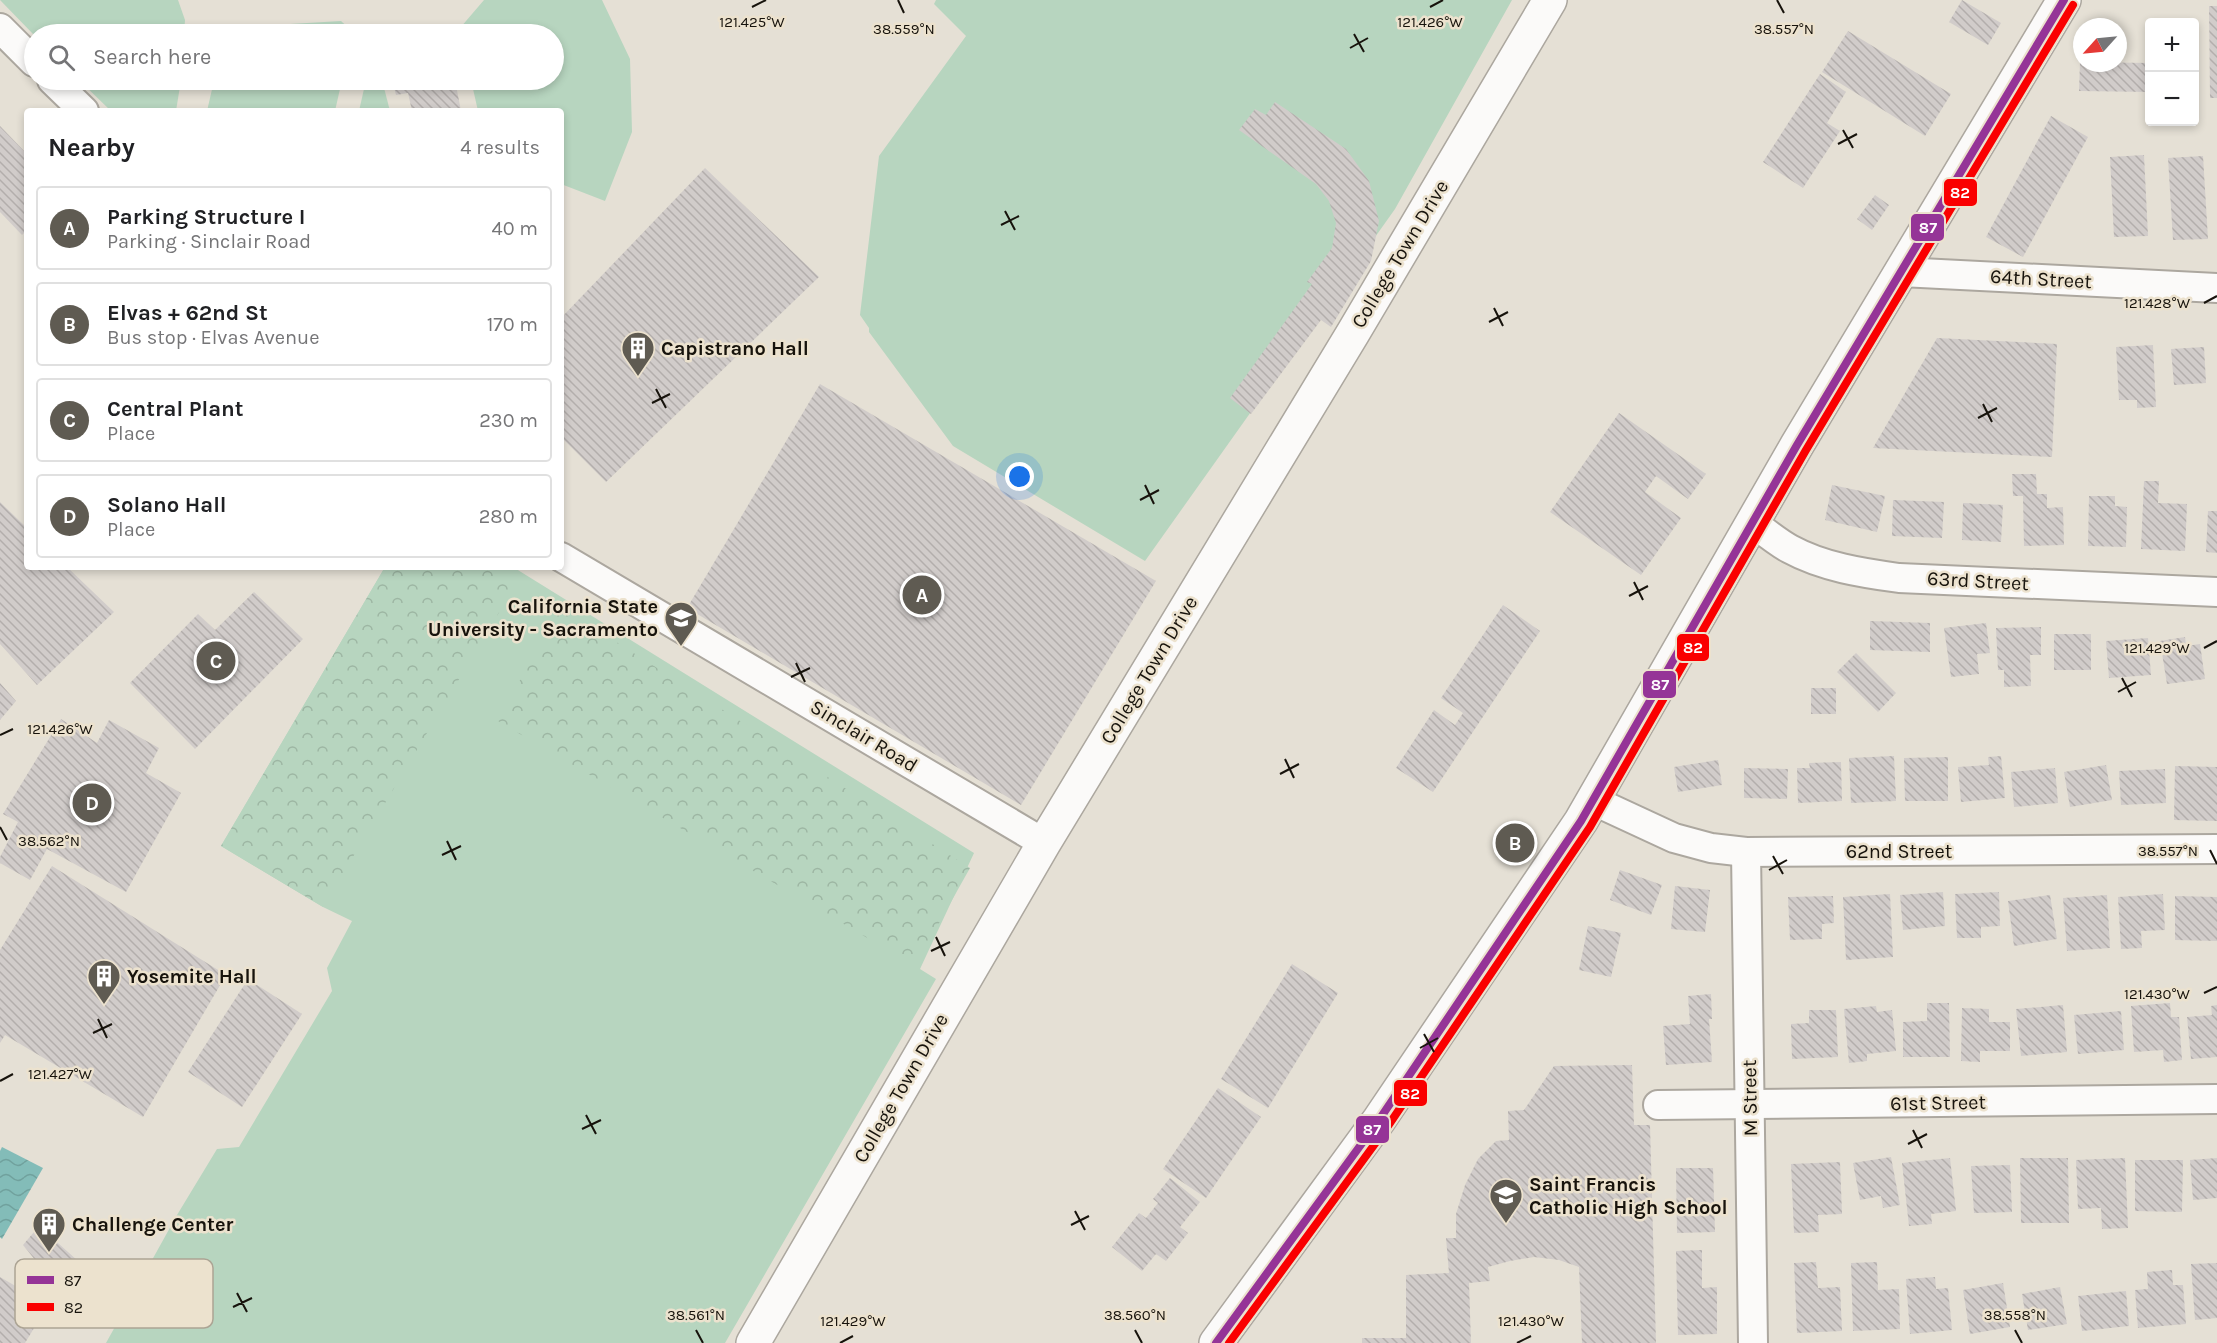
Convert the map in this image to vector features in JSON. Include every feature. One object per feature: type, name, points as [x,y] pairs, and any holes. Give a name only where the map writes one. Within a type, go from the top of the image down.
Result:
[{"type":"main road","name":"College Town Drive","points":[[753,1343],[1044,843],[1353,333],[1550,0]]},
{"type":"main road","points":[[1216,1343],[1379,1120],[1581,821],[1752,522],[2064,0]]},
{"type":"street","points":[[0,28],[24,52]]},
{"type":"street","points":[[62,90],[81,108]]},
{"type":"street","name":"64th Street","points":[[1901,272],[2217,288]]},
{"type":"street","name":"63rd Street","points":[[1752,522],[1790,549],[1833,566],[1865,573],[1899,578],[2217,592]]},
{"type":"street","name":"Sinclair Road","points":[[564,559],[1044,843]]},
{"type":"street","name":"62nd Street","points":[[1592,800],[1674,838],[1711,848],[1746,852],[2217,849]]},
{"type":"street","name":"M Street","points":[[1746,852],[1753,1343]]},
{"type":"street","name":"61st Street","points":[[1658,1105],[2217,1099]]},
{"type":"green space","points":[[0,0],[178,0],[185,20],[185,24],[24,25]]},
{"type":"green space","points":[[484,0],[602,0],[630,59],[632,132],[605,201],[564,185],[564,108],[477,108],[473,90],[564,90],[564,24],[463,24]]},
{"type":"green space","points":[[936,0],[1512,0],[1395,209],[1145,561],[953,446],[869,332],[869,328],[860,315],[879,156],[966,36],[934,4]]},
{"type":"green space","points":[[341,21],[344,24],[290,24]]},
{"type":"green space","points":[[89,90],[179,90],[176,108],[108,108]]},
{"type":"green space","points":[[212,90],[340,90],[336,108],[208,108]]},
{"type":"green space","points":[[364,90],[385,90],[389,108],[360,108]]},
{"type":"green space","points":[[383,570],[518,570],[974,853],[920,969],[936,979],[725,1343],[106,1343],[114,1328],[213,1328],[213,1259],[153,1259],[217,1149],[239,1147],[332,991],[327,968],[352,921],[323,907],[221,846]]},
{"type":"green space","points":[[383,570],[495,570],[516,584],[323,907],[221,846]]},
{"type":"green space","points":[[560,606],[970,868],[915,966],[498,721]]},
{"type":"water","points":[[2,1147],[43,1168],[2,1239],[0,1237],[0,1151]]},
{"type":"building","points":[[1962,0],[2001,23],[1988,45],[1949,22]]},
{"type":"building","points":[[2209,6],[2217,6],[2217,98],[2210,98]]},
{"type":"building","points":[[1848,31],[1951,94],[1925,136],[1822,72]]},
{"type":"building","points":[[2127,63],[2145,63],[2145,92],[2079,91],[2080,72],[2127,72]]},
{"type":"building","points":[[1820,74],[1846,92],[1827,123],[1840,131],[1803,188],[1763,162]]},
{"type":"building","points":[[395,90],[457,90],[460,108],[411,108],[408,93],[396,95]]},
{"type":"building","points":[[1275,102],[1346,149],[1369,181],[1379,221],[1371,261],[1331,327],[1321,320],[1251,414],[1230,398],[1312,284],[1307,282],[1332,248],[1336,223],[1329,201],[1316,184],[1239,130],[1255,109],[1266,115]]},
{"type":"building","points":[[2051,116],[2088,137],[2023,257],[1986,237]]},
{"type":"building","points":[[0,126],[24,151],[24,233],[22,235],[0,212]]},
{"type":"building","points":[[2144,155],[2148,236],[2114,237],[2110,157]]},
{"type":"building","points":[[2203,156],[2208,239],[2173,240],[2168,158]]},
{"type":"building","name":"Capistrano Hall","points":[[705,168],[819,277],[606,482],[564,440],[564,315]]},
{"type":"building","points":[[1875,195],[1889,205],[1872,230],[1857,219]]},
{"type":"building","points":[[1937,338],[2057,344],[2052,457],[1873,448]]},
{"type":"building","points":[[2153,345],[2156,407],[2137,408],[2137,400],[2119,400],[2116,347]]},
{"type":"building","points":[[2204,347],[2206,383],[2174,385],[2171,349]]},
{"type":"building","points":[[820,384],[1156,581],[1021,805],[687,608]]},
{"type":"building","points":[[1619,413],[1706,474],[1688,499],[1656,476],[1645,492],[1681,518],[1641,575],[1550,512]]},
{"type":"building","points":[[2012,474],[2036,474],[2037,494],[2047,494],[2047,508],[2063,507],[2064,545],[2024,546],[2023,496],[2013,496]]},
{"type":"building","points":[[2144,481],[2159,481],[2158,503],[2187,504],[2185,551],[2141,549]]},
{"type":"building","points":[[1832,485],[1885,496],[1877,532],[1825,520]]},
{"type":"building","points":[[2089,496],[2115,496],[2115,506],[2127,507],[2126,547],[2088,546]]},
{"type":"building","points":[[1893,500],[1944,502],[1942,538],[1892,536]]},
{"type":"building","points":[[0,502],[24,525],[24,570],[70,570],[114,612],[37,685],[0,644]]},
{"type":"building","points":[[1963,503],[2003,505],[2001,542],[1962,540]]},
{"type":"building","points":[[2208,511],[2217,511],[2217,553],[2206,552]]},
{"type":"building","points":[[254,592],[303,639],[195,749],[130,683],[198,614],[215,630]]},
{"type":"building","points":[[1503,605],[1540,631],[1433,792],[1396,768],[1434,710],[1455,725],[1463,713],[1441,698]]},
{"type":"building","points":[[1870,621],[1930,623],[1930,652],[1870,650]]},
{"type":"building","points":[[1986,623],[1990,653],[1977,654],[1979,674],[1951,677],[1944,628]]},
{"type":"building","points":[[2041,627],[2041,655],[2030,655],[2031,686],[2004,687],[2004,670],[1998,670],[1996,628]]},
{"type":"building","points":[[2054,634],[2091,634],[2091,670],[2054,670]]},
{"type":"building","points":[[2185,637],[2186,646],[2200,644],[2205,679],[2167,684],[2160,641]]},
{"type":"building","points":[[2148,638],[2151,675],[2109,678],[2106,641]]},
{"type":"building","points":[[1856,653],[1896,693],[1878,712],[1837,672]]},
{"type":"building","points":[[0,683],[16,701],[0,720]]},
{"type":"building","points":[[1811,688],[1836,688],[1836,714],[1811,714]]},
{"type":"building","points":[[61,719],[97,743],[109,720],[159,748],[146,773],[181,793],[126,892],[47,849],[30,880],[0,863],[0,857],[18,822],[3,814]]},
{"type":"building","points":[[1894,756],[1896,801],[1851,803],[1849,758]]},
{"type":"building","points":[[2001,756],[2005,798],[1961,802],[1958,767],[1989,765],[1988,757]]},
{"type":"building","points":[[1948,757],[1948,801],[1905,801],[1904,758]]},
{"type":"building","points":[[1718,760],[1722,785],[1678,792],[1674,767]]},
{"type":"building","points":[[1841,762],[1842,801],[1798,803],[1797,768],[1810,768],[1809,763]]},
{"type":"building","points":[[2106,765],[2112,800],[2070,807],[2064,772]]},
{"type":"building","points":[[2175,766],[2217,767],[2217,821],[2174,820]]},
{"type":"building","points":[[1744,768],[1788,769],[1787,799],[1744,798]]},
{"type":"building","points":[[2055,768],[2058,803],[2014,807],[2011,772]]},
{"type":"building","points":[[2165,769],[2166,803],[2121,805],[2119,771]]},
{"type":"building","name":"Yosemite Hall","points":[[52,866],[226,975],[143,1117],[5,1035],[0,1043],[0,950]]},
{"type":"building","points":[[1620,870],[1662,885],[1651,915],[1610,900]]},
{"type":"building","points":[[1675,886],[1710,890],[1705,932],[1671,929]]},
{"type":"building","points":[[1943,892],[1945,926],[1903,930],[1900,895]]},
{"type":"building","points":[[1999,892],[2000,926],[1981,927],[1981,938],[1957,938],[1955,894]]},
{"type":"building","points":[[1890,894],[1893,957],[1846,960],[1843,897]]},
{"type":"building","points":[[2163,894],[2165,930],[2141,931],[2142,948],[2121,949],[2118,897]]},
{"type":"building","points":[[2050,895],[2057,939],[2014,946],[2008,901]]},
{"type":"building","points":[[2107,895],[2110,948],[2067,951],[2063,898]]},
{"type":"building","points":[[1833,896],[1834,923],[1822,924],[1822,939],[1790,940],[1788,897]]},
{"type":"building","points":[[2175,896],[2217,897],[2217,941],[2175,940]]},
{"type":"building","points":[[1588,926],[1621,933],[1611,977],[1579,970]]},
{"type":"building","points":[[1292,964],[1338,993],[1268,1108],[1221,1079]]},
{"type":"building","points":[[248,979],[302,1014],[242,1107],[188,1072]]},
{"type":"building","points":[[1711,994],[1712,1019],[1709,1019],[1712,1062],[1666,1065],[1663,1026],[1690,1024],[1688,996]]},
{"type":"building","points":[[1927,1003],[1949,1003],[1950,1057],[1903,1057],[1903,1022],[1927,1021]]},
{"type":"building","points":[[2170,1003],[2171,1017],[2179,1017],[2182,1060],[2164,1062],[2163,1050],[2134,1052],[2131,1006]]},
{"type":"building","points":[[2063,1005],[2067,1052],[2021,1056],[2016,1009]]},
{"type":"building","points":[[2217,1005],[2217,1057],[2191,1059],[2187,1017],[2212,1015],[2211,1006]]},
{"type":"building","points":[[1876,1006],[1877,1012],[1892,1010],[1896,1051],[1867,1054],[1867,1061],[1849,1063],[1844,1009]]},
{"type":"building","points":[[1962,1008],[1989,1009],[1989,1022],[2010,1022],[2010,1051],[1980,1051],[1980,1062],[1961,1061]]},
{"type":"building","points":[[1809,1010],[1836,1010],[1838,1057],[1792,1059],[1791,1024],[1809,1023]]},
{"type":"building","points":[[2121,1011],[2124,1050],[2078,1054],[2074,1015]]},
{"type":"building","points":[[1632,1065],[1634,1125],[1650,1125],[1656,1343],[1582,1343],[1579,1267],[1559,1260],[1534,1257],[1488,1267],[1490,1281],[1469,1283],[1471,1343],[1362,1343],[1362,1338],[1406,1338],[1406,1275],[1449,1273],[1446,1238],[1456,1238],[1456,1214],[1465,1185],[1478,1159],[1496,1141],[1509,1140],[1508,1111],[1524,1110],[1554,1066]]},
{"type":"building","points":[[1218,1088],[1261,1117],[1206,1198],[1163,1169]]},
{"type":"building","points":[[1891,1157],[1900,1205],[1883,1208],[1881,1196],[1860,1200],[1853,1163]]},
{"type":"building","points":[[1950,1158],[1956,1211],[1931,1214],[1932,1224],[1909,1226],[1902,1163]]},
{"type":"building","points":[[2020,1158],[2068,1158],[2069,1223],[2021,1223]]},
{"type":"building","points":[[2125,1158],[2128,1228],[2102,1229],[2101,1208],[2078,1209],[2076,1160]]},
{"type":"building","points":[[2217,1158],[2217,1198],[2193,1200],[2190,1160]]},
{"type":"building","points":[[2135,1160],[2183,1160],[2182,1212],[2135,1211]]},
{"type":"building","points":[[1840,1162],[1842,1214],[1818,1215],[1819,1232],[1794,1233],[1791,1164]]},
{"type":"building","points":[[2010,1165],[2012,1212],[1974,1213],[1971,1166]]},
{"type":"building","points":[[1676,1168],[1713,1168],[1715,1232],[1677,1233]]},
{"type":"building","points":[[1170,1178],[1200,1202],[1180,1227],[1188,1233],[1166,1261],[1156,1254],[1142,1271],[1112,1247],[1139,1213],[1146,1218],[1158,1203],[1153,1199]]},
{"type":"building","points":[[39,1226],[76,1259],[34,1259],[23,1245]]},
{"type":"building","points":[[1702,1250],[1702,1288],[1717,1287],[1717,1334],[1678,1335],[1676,1251]]},
{"type":"building","points":[[1816,1262],[1818,1288],[1840,1287],[1842,1331],[1797,1333],[1794,1263]]},
{"type":"building","points":[[1877,1262],[1878,1290],[1899,1289],[1900,1329],[1853,1331],[1851,1263]]},
{"type":"building","points":[[2217,1263],[2217,1318],[2195,1320],[2191,1264]]},
{"type":"building","points":[[2172,1270],[2173,1285],[2183,1285],[2186,1324],[2138,1328],[2135,1290],[2148,1289],[2147,1272]]},
{"type":"building","points":[[0,1277],[15,1286],[15,1328],[34,1328],[25,1343],[0,1343]]},
{"type":"building","points":[[1935,1277],[1936,1289],[1948,1288],[1952,1330],[1910,1334],[1906,1279]]},
{"type":"building","points":[[2003,1283],[2010,1327],[1970,1334],[1963,1290]]},
{"type":"building","points":[[2060,1287],[2067,1324],[2028,1330],[2022,1294]]},
{"type":"building","points":[[2126,1291],[2129,1326],[2082,1331],[2078,1296]]},
{"type":"transit line","name":"87","points":[[1216,1343],[1379,1120],[1581,821],[1797,445],[2064,0]]},
{"type":"transit line","name":"82","points":[[1229,1343],[1388,1126],[1590,827],[1806,450],[2073,5]]},
{"type":"place","name":"Capistrano Hall","points":[[638,377]]},
{"type":"place","name":"Parking Structure I","points":[[922,595]]},
{"type":"place","name":"California State University - Sacramento","points":[[681,647]]},
{"type":"place","name":"Central Plant","points":[[216,661]]},
{"type":"place","name":"Solano Hall","points":[[92,803]]},
{"type":"place","name":"Elvas + 62nd St","points":[[1515,843]]},
{"type":"place","name":"Yosemite Hall","points":[[104,1005]]},
{"type":"place","name":"Saint Francis Catholic High School","points":[[1506,1224]]},
{"type":"place","name":"Challenge Center","points":[[49,1253]]}]
